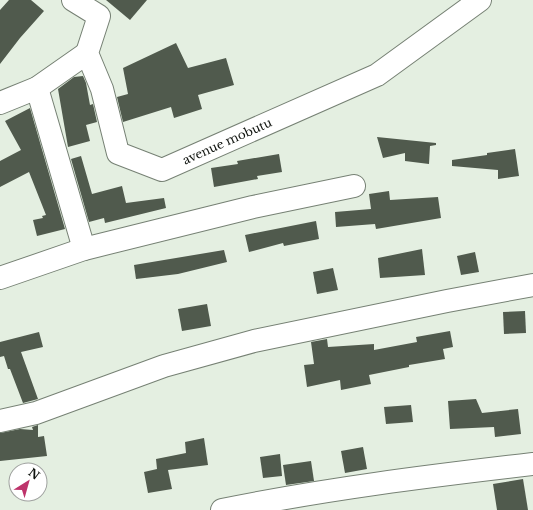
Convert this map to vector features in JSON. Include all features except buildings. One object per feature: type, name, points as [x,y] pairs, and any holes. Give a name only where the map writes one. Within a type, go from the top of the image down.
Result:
[{"type":"street","points":[[0,103],[37,88],[87,53],[99,16],[73,0]]},
{"type":"street","name":"avenue mobutu","points":[[87,53],[102,89],[118,154],[162,170],[377,75],[480,0]]},
{"type":"street","points":[[37,88],[84,249]]},
{"type":"street","points":[[0,278],[84,249],[253,207],[354,186]]},
{"type":"street","points":[[0,420],[36,414],[164,366],[254,341],[448,301],[533,286]]},
{"type":"street","points":[[222,510],[298,496],[454,473],[533,464]]}]
